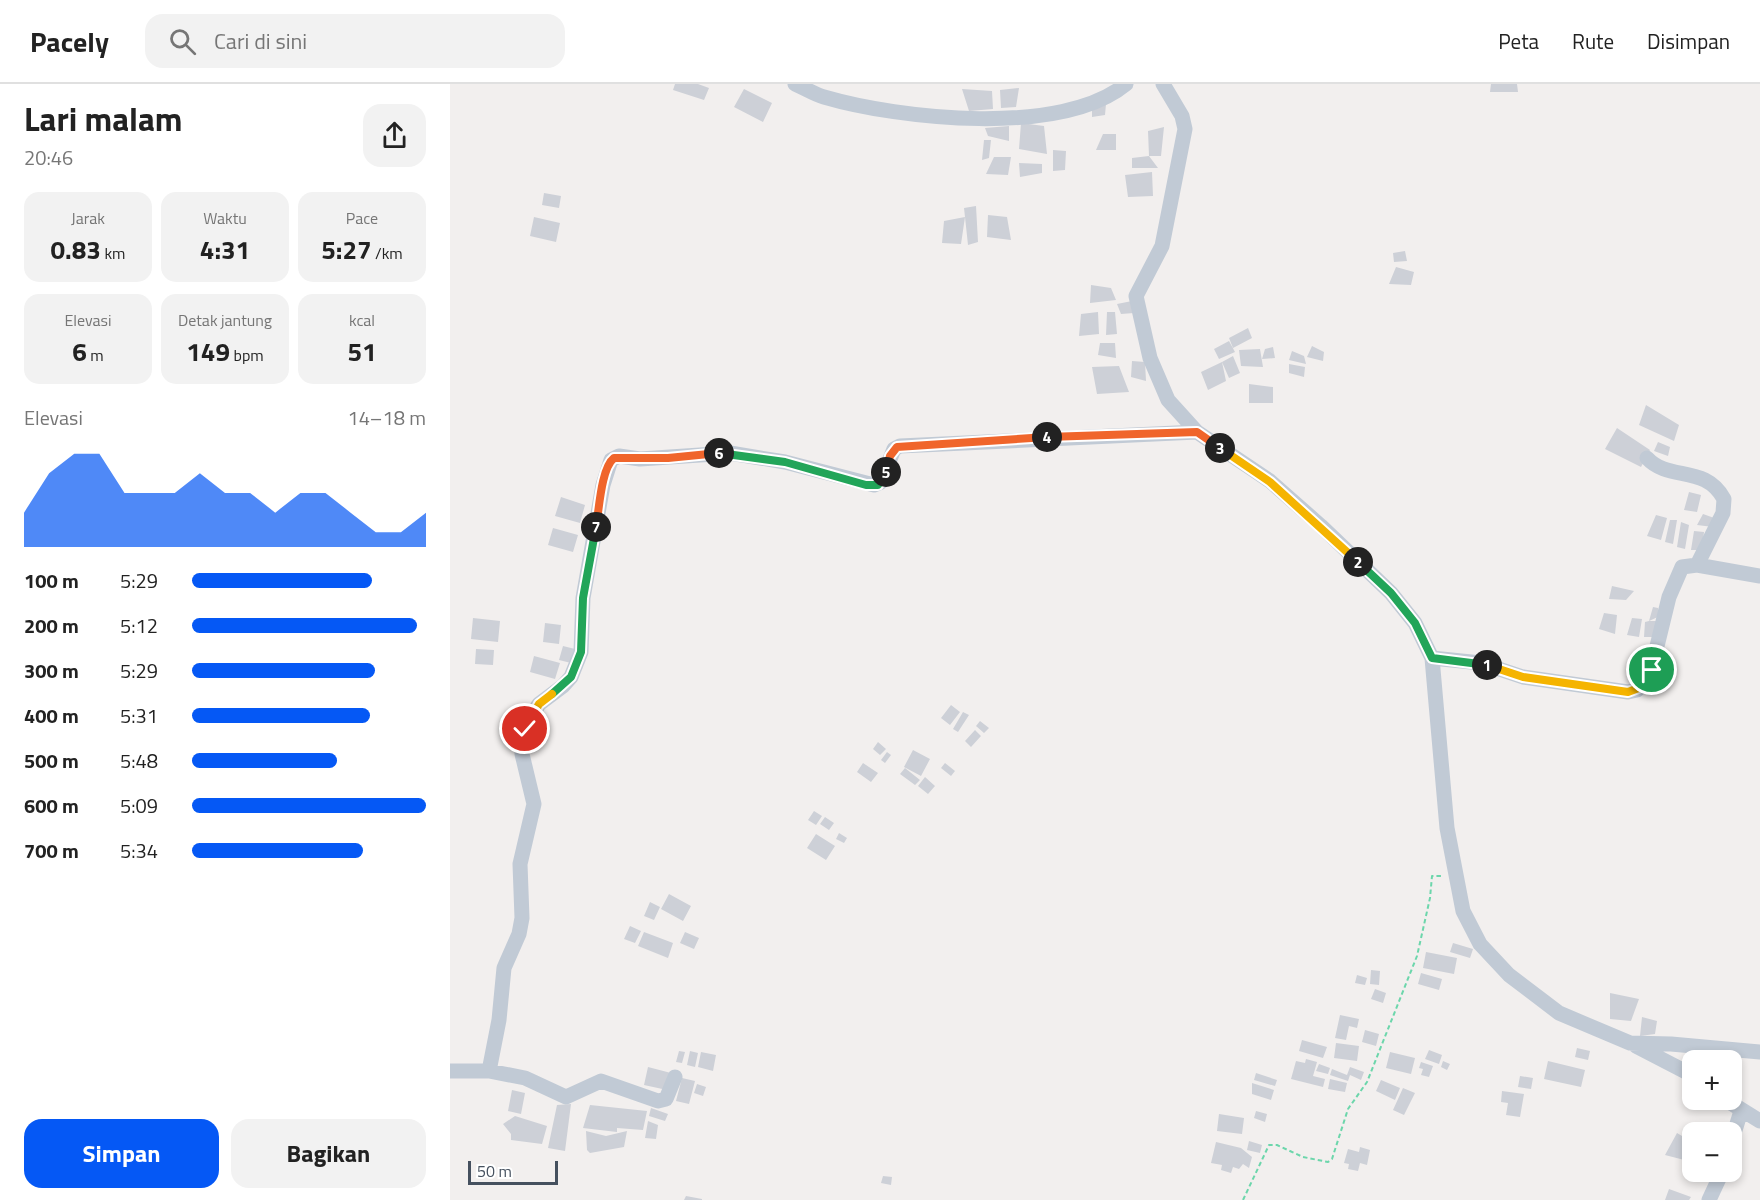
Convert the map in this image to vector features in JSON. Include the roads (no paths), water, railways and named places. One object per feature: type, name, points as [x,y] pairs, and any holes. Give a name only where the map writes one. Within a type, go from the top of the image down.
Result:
[{"type":"street","points":[[795,84],[822,96],[904,112],[1014,119],[1078,107],[1126,84]]},
{"type":"street","points":[[1163,84],[1182,116],[1185,129],[1162,246],[1136,292],[1136,303],[1150,358],[1161,388],[1197,432],[1270,482],[1391,593],[1415,623],[1432,658],[1447,828],[1456,867],[1462,911],[1474,937],[1496,963],[1559,1013],[1630,1043],[1682,1070]]},
{"type":"street","points":[[489,1071],[499,1020],[504,968],[522,918],[519,864],[534,804],[522,754],[525,729],[539,704],[571,677],[581,652],[583,598],[603,485],[611,460],[619,456],[640,459],[730,453],[785,462],[874,485],[881,482],[894,449],[900,446],[1197,432]]},
{"type":"street","points":[[1647,458],[1662,468],[1695,475],[1711,482],[1724,499],[1723,513],[1697,565]]},
{"type":"street","points":[[1432,658],[1481,663],[1523,677],[1628,692],[1637,690],[1649,679],[1670,597],[1682,567],[1697,565],[1760,576]]},
{"type":"street","points":[[1630,1043],[1671,1044],[1760,1052]]},
{"type":"street","points":[[450,1071],[489,1071],[525,1078],[566,1097],[601,1082],[658,1101],[666,1099],[675,1077]]},
{"type":"street","points":[[1738,1122],[1742,1111],[1760,1121]]},
{"type":"street","points":[[1709,1200],[1717,1182]]}]
